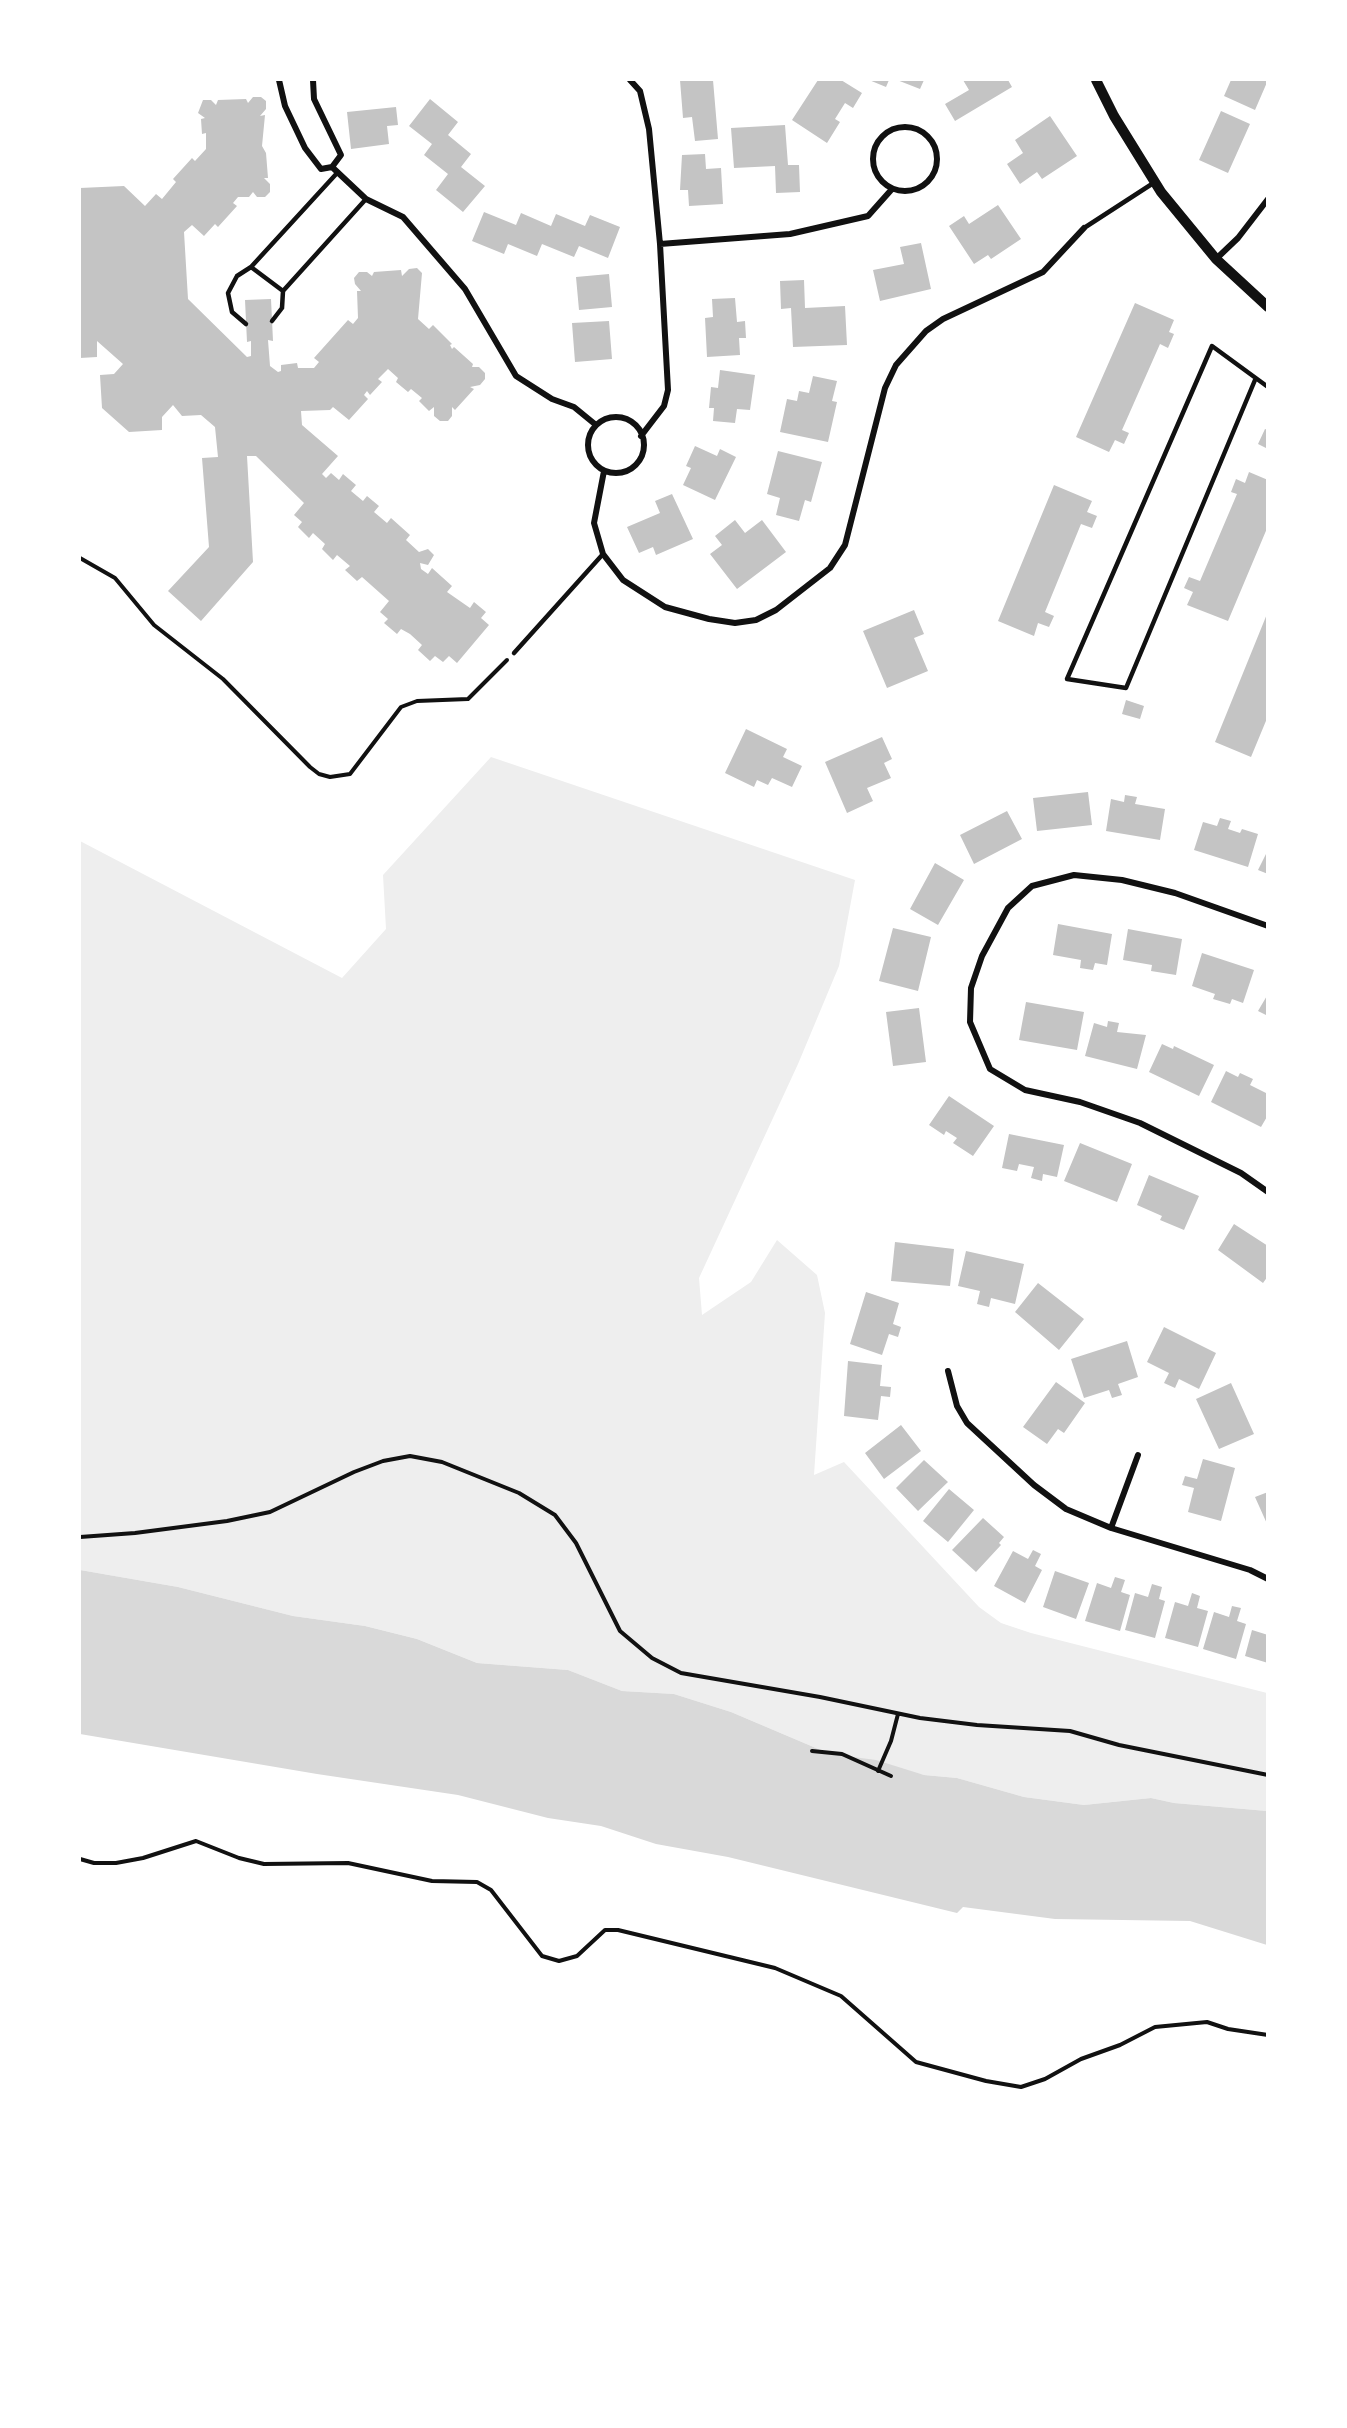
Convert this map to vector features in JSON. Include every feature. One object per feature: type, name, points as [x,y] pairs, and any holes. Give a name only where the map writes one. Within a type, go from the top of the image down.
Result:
[{"type":"street","points":[[279,80],[285,106],[305,148],[321,169],[335,170],[366,199],[403,217],[465,289],[516,376],[552,399],[574,407],[596,425]]},
{"type":"street","points":[[313,80],[314,99],[341,155],[335,170]]},
{"type":"street","points":[[630,80],[640,91],[649,129],[660,244],[668,390],[664,406],[642,436]]},
{"type":"street","points":[[1096,80],[1114,116],[1155,182],[1216,259],[1268,307]]},
{"type":"street","points":[[903,126],[919,130],[932,140],[938,156],[935,173],[924,186],[908,192],[892,189],[879,178],[873,162],[876,145],[886,132],[903,126]]},
{"type":"street","points":[[660,244],[790,234],[868,216],[892,189]]},
{"type":"street","points":[[1216,259],[1238,238],[1268,199]]},
{"type":"street","points":[[604,471],[594,523],[603,554],[623,580],[642,594],[684,615],[735,623],[756,620],[776,610],[830,568],[845,544],[885,388],[896,365],[926,331],[943,319],[1043,272],[1084,228]]},
{"type":"street","points":[[620,417],[637,426],[642,436],[645,444],[639,462],[623,473],[604,471],[593,462],[588,450],[589,437],[596,425],[607,418],[620,417]]},
{"type":"street","points":[[1268,927],[1175,893],[1122,880],[1074,875],[1032,886],[1008,908],[982,956],[971,988],[970,1022],[990,1069],[1025,1090],[1080,1102],[1140,1123],[1241,1173],[1268,1192]]},
{"type":"street","points":[[948,1371],[957,1406],[967,1423],[1034,1485],[1066,1509],[1111,1528],[1250,1570],[1268,1579]]},
{"type":"street","points":[[1111,1528],[1138,1455]]},
{"type":"lane","points":[[246,324],[232,312],[228,293],[237,276],[251,267],[335,170]]},
{"type":"lane","points":[[1084,228],[1155,182]]},
{"type":"lane","points":[[272,321],[282,308],[283,291],[366,199]]},
{"type":"lane","points":[[251,267],[283,291]]},
{"type":"lane","points":[[1256,380],[1126,688],[1067,679],[1212,346],[1268,387]]},
{"type":"lane","points":[[514,653],[603,554]]},
{"type":"path","points":[[80,558],[115,578],[154,625],[223,679],[310,767],[319,774],[330,777],[350,774],[400,706],[417,701],[468,699],[514,653]]},
{"type":"path","points":[[80,1537],[135,1533],[227,1521],[270,1512],[354,1472],[383,1461],[410,1456],[442,1462],[519,1493],[555,1515],[576,1543],[620,1631],[652,1658],[681,1673],[820,1697],[898,1714],[977,1725],[1070,1731],[1130,1748],[1268,1775]]},
{"type":"path","points":[[878,1771],[886,1754],[898,1714]]},
{"type":"path","points":[[812,1751],[842,1754],[891,1776]]},
{"type":"path","points":[[80,1859],[94,1863],[116,1863],[143,1858],[196,1841],[239,1858],[264,1864],[348,1863],[432,1881],[477,1882],[491,1890],[542,1956],[559,1961],[577,1956],[605,1930],[618,1930],[775,1968],[841,1996],[916,2062],[986,2081],[1021,2087],[1045,2079],[1081,2059],[1120,2045],[1155,2027],[1207,2022],[1228,2029],[1268,2035]]},
{"type":"shaded area","points":[[491,757],[855,880],[839,966],[798,1064],[699,1278],[702,1315],[751,1282],[777,1240],[817,1275],[825,1313],[814,1475],[844,1462],[979,1607],[1001,1623],[1031,1633],[1267,1693],[1267,1811],[1174,1803],[1151,1798],[1084,1805],[1024,1797],[957,1778],[924,1775],[830,1754],[731,1712],[674,1694],[622,1691],[568,1670],[477,1663],[417,1639],[365,1626],[293,1616],[178,1587],[80,1570],[80,841],[342,978],[386,929],[383,875]]},
{"type":"shaded area","points":[[80,1570],[178,1587],[293,1616],[365,1626],[417,1639],[477,1663],[568,1670],[622,1691],[674,1694],[731,1712],[830,1754],[876,1760],[924,1775],[957,1778],[1024,1797],[1084,1805],[1151,1798],[1174,1803],[1267,1811],[1267,1945],[1190,1921],[1055,1919],[963,1907],[957,1913],[728,1857],[656,1844],[601,1826],[548,1818],[458,1795],[80,1734]]},
{"type":"building","points":[[680,80],[713,80],[718,139],[695,141],[692,117],[683,118]]},
{"type":"building","points":[[818,80],[841,80],[862,93],[853,108],[845,103],[835,119],[840,122],[827,143],[792,120]]},
{"type":"building","points":[[869,80],[889,80],[886,87]]},
{"type":"building","points":[[897,80],[924,80],[920,89]]},
{"type":"building","points":[[963,80],[1008,80],[1012,87],[955,121],[945,104],[969,90]]},
{"type":"building","points":[[1231,80],[1268,80],[1255,110],[1224,96]]},
{"type":"building","points":[[253,97],[261,97],[266,101],[266,109],[260,116],[265,115],[262,146],[266,153],[268,178],[264,178],[270,184],[270,192],[265,197],[257,197],[253,192],[249,197],[238,197],[233,203],[237,206],[218,227],[215,224],[204,236],[192,225],[184,232],[188,299],[247,357],[251,356],[251,341],[247,342],[245,300],[271,299],[273,341],[268,340],[270,366],[278,372],[281,371],[281,365],[297,363],[298,368],[314,368],[319,362],[314,358],[348,320],[353,324],[358,318],[357,291],[361,291],[355,284],[354,278],[359,272],[367,272],[372,276],[374,272],[401,270],[402,276],[409,269],[417,268],[422,273],[418,319],[429,329],[433,325],[452,344],[450,345],[452,349],[454,347],[473,364],[472,367],[479,367],[485,373],[485,379],[480,385],[470,387],[474,389],[455,410],[452,407],[452,416],[448,421],[440,421],[434,416],[434,407],[429,411],[419,401],[422,398],[411,389],[408,392],[396,382],[398,378],[388,369],[378,379],[382,382],[370,395],[367,391],[364,395],[368,399],[349,420],[333,407],[330,410],[301,411],[302,425],[338,456],[322,474],[326,478],[331,473],[339,480],[343,474],[356,485],[351,491],[363,501],[367,496],[379,506],[374,512],[387,523],[391,518],[410,535],[406,540],[419,552],[428,549],[434,555],[428,565],[420,563],[421,569],[428,574],[432,568],[452,586],[447,592],[470,608],[474,602],[486,612],[481,618],[489,625],[457,663],[449,656],[443,662],[435,656],[430,661],[418,650],[422,645],[410,634],[401,629],[397,634],[384,623],[388,619],[380,612],[389,601],[362,577],[357,581],[345,570],[350,566],[337,555],[333,560],[322,549],[325,544],[313,533],[309,538],[298,527],[302,522],[294,515],[304,503],[256,456],[247,456],[253,562],[201,621],[168,591],[209,547],[202,458],[218,457],[215,427],[201,415],[182,416],[173,405],[162,417],[162,430],[129,432],[102,408],[100,375],[114,374],[123,364],[97,341],[97,357],[80,358],[80,188],[124,186],[145,206],[156,194],[162,199],[176,182],[173,179],[192,158],[195,161],[206,149],[206,133],[202,134],[201,119],[205,118],[198,113],[203,100],[211,100],[216,105],[218,100],[246,99],[248,103]]},
{"type":"building","points":[[430,99],[458,122],[448,135],[471,154],[461,167],[485,186],[463,212],[436,190],[448,174],[424,155],[432,144],[409,126]]},
{"type":"building","points":[[396,107],[398,125],[387,126],[389,144],[351,149],[347,112]]},
{"type":"building","points":[[1221,111],[1250,124],[1228,173],[1199,160]]},
{"type":"building","points":[[1050,116],[1077,156],[1042,179],[1037,172],[1020,184],[1007,164],[1023,153],[1015,140]]},
{"type":"building","points":[[785,125],[788,165],[799,165],[800,192],[776,193],[775,166],[734,168],[731,128]]},
{"type":"building","points":[[705,154],[706,169],[721,168],[723,204],[689,206],[688,190],[680,190],[682,155]]},
{"type":"building","points":[[998,205],[1021,239],[991,259],[988,255],[974,264],[949,226],[964,216],[969,224]]},
{"type":"building","points":[[484,212],[516,225],[521,213],[551,226],[556,214],[585,226],[590,215],[620,227],[608,258],[579,246],[574,257],[542,244],[537,256],[508,244],[504,254],[472,241]]},
{"type":"building","points":[[921,243],[931,289],[880,301],[873,270],[904,264],[900,247]]},
{"type":"building","points":[[609,274],[612,307],[579,310],[576,277]]},
{"type":"building","points":[[804,280],[805,308],[845,306],[847,345],[793,347],[791,308],[781,309],[780,281]]},
{"type":"building","points":[[735,298],[737,322],[745,321],[746,338],[739,338],[740,355],[707,357],[705,318],[713,317],[712,299]]},
{"type":"building","points":[[1135,303],[1174,320],[1169,332],[1174,334],[1168,348],[1160,344],[1122,430],[1129,433],[1124,444],[1115,440],[1109,452],[1076,437]]},
{"type":"building","points":[[609,321],[612,359],[575,362],[572,323]]},
{"type":"building","points":[[720,370],[755,375],[750,410],[737,409],[735,423],[713,421],[714,408],[709,408],[711,387],[718,388]]},
{"type":"building","points":[[813,376],[837,381],[832,401],[837,402],[828,442],[780,432],[787,399],[797,401],[799,391],[809,393]]},
{"type":"building","points":[[1265,429],[1268,430],[1268,449],[1258,444]]},
{"type":"building","points":[[695,446],[717,456],[720,449],[736,457],[715,500],[683,485],[691,468],[686,466]]},
{"type":"building","points":[[778,451],[822,462],[811,502],[805,500],[799,521],[776,515],[780,498],[767,494]]},
{"type":"building","points":[[1249,472],[1268,480],[1268,526],[1228,621],[1187,605],[1193,592],[1184,588],[1189,577],[1200,581],[1237,494],[1231,492],[1236,479],[1245,483]]},
{"type":"building","points":[[1054,485],[1092,501],[1087,512],[1097,516],[1092,528],[1081,524],[1045,612],[1054,616],[1049,627],[1038,623],[1034,636],[998,621]]},
{"type":"building","points":[[672,494],[693,539],[656,555],[653,547],[639,553],[627,527],[660,513],[655,501]]},
{"type":"building","points":[[735,520],[745,533],[762,520],[786,552],[737,589],[710,554],[722,545],[715,536]]},
{"type":"building","points":[[914,610],[924,634],[914,638],[928,671],[887,688],[863,631]]},
{"type":"building","points":[[1267,614],[1268,716],[1251,757],[1215,742]]},
{"type":"building","points":[[1126,700],[1144,706],[1140,719],[1122,714]]},
{"type":"building","points":[[746,729],[787,749],[783,757],[802,766],[792,787],[772,778],[768,785],[757,780],[754,787],[725,773]]},
{"type":"building","points":[[882,737],[892,759],[884,763],[891,778],[867,788],[873,801],[847,813],[825,762]]},
{"type":"building","points":[[1088,792],[1092,825],[1037,831],[1033,798]]},
{"type":"building","points":[[1125,795],[1137,797],[1135,804],[1165,809],[1160,840],[1106,831],[1111,799],[1124,802]]},
{"type":"building","points":[[1007,811],[1022,839],[974,864],[960,835]]},
{"type":"building","points":[[1220,818],[1231,821],[1228,829],[1240,833],[1242,829],[1258,834],[1248,867],[1194,850],[1203,822],[1217,826]]},
{"type":"building","points":[[1268,850],[1268,874],[1258,870]]},
{"type":"building","points":[[935,863],[964,880],[938,925],[910,909]]},
{"type":"building","points":[[1058,924],[1112,934],[1107,965],[1095,963],[1093,970],[1080,968],[1081,960],[1053,955]]},
{"type":"building","points":[[893,928],[931,937],[918,991],[879,981]]},
{"type":"building","points":[[1128,929],[1182,939],[1176,975],[1151,971],[1152,965],[1123,960]]},
{"type":"building","points":[[1202,953],[1254,970],[1243,1003],[1232,999],[1230,1004],[1213,999],[1215,994],[1192,986]]},
{"type":"building","points":[[1268,994],[1268,1016],[1258,1011]]},
{"type":"building","points":[[1026,1002],[1084,1012],[1077,1050],[1019,1040]]},
{"type":"building","points":[[919,1008],[926,1062],[893,1066],[886,1012]]},
{"type":"building","points":[[1108,1021],[1119,1023],[1117,1032],[1146,1035],[1137,1069],[1085,1056],[1094,1023],[1107,1027]]},
{"type":"building","points":[[1162,1044],[1173,1049],[1174,1046],[1214,1065],[1199,1096],[1149,1072]]},
{"type":"building","points":[[1226,1071],[1238,1077],[1240,1073],[1253,1079],[1250,1085],[1268,1094],[1268,1115],[1261,1127],[1211,1102]]},
{"type":"building","points":[[949,1096],[994,1126],[973,1156],[953,1143],[957,1138],[946,1131],[944,1135],[929,1125]]},
{"type":"building","points":[[1009,1134],[1064,1145],[1057,1177],[1043,1174],[1042,1181],[1031,1178],[1034,1167],[1019,1164],[1017,1171],[1002,1168]]},
{"type":"building","points":[[1080,1143],[1132,1164],[1117,1202],[1064,1181]]},
{"type":"building","points":[[1149,1175],[1199,1196],[1184,1230],[1160,1220],[1162,1216],[1137,1205]]},
{"type":"building","points":[[1234,1224],[1268,1246],[1268,1276],[1263,1283],[1218,1250]]},
{"type":"building","points":[[895,1242],[954,1249],[950,1286],[891,1281]]},
{"type":"building","points":[[966,1251],[1024,1264],[1015,1304],[991,1298],[989,1307],[977,1304],[980,1291],[958,1286]]},
{"type":"building","points":[[1038,1283],[1084,1319],[1059,1350],[1015,1312]]},
{"type":"building","points":[[866,1292],[899,1303],[893,1324],[901,1327],[898,1337],[889,1334],[882,1355],[850,1344]]},
{"type":"building","points":[[1164,1327],[1216,1353],[1199,1389],[1179,1379],[1175,1388],[1164,1383],[1169,1373],[1147,1362]]},
{"type":"building","points":[[1127,1341],[1138,1377],[1118,1384],[1122,1395],[1112,1398],[1109,1390],[1084,1398],[1071,1359]]},
{"type":"building","points":[[848,1361],[882,1365],[880,1386],[891,1387],[890,1397],[881,1396],[878,1420],[844,1416]]},
{"type":"building","points":[[1056,1382],[1085,1403],[1064,1433],[1058,1429],[1047,1444],[1023,1427]]},
{"type":"building","points":[[1231,1383],[1254,1434],[1219,1449],[1196,1399]]},
{"type":"building","points":[[901,1425],[921,1451],[884,1479],[865,1453]]},
{"type":"building","points":[[1203,1459],[1235,1468],[1221,1521],[1188,1512],[1194,1488],[1182,1485],[1185,1476],[1197,1479]]},
{"type":"building","points":[[924,1460],[948,1482],[918,1511],[896,1488]]},
{"type":"building","points":[[949,1489],[974,1510],[948,1542],[923,1521]]},
{"type":"building","points":[[1268,1492],[1268,1526],[1255,1497]]},
{"type":"building","points":[[983,1518],[1004,1537],[999,1543],[1001,1545],[976,1572],[952,1550]]},
{"type":"building","points":[[1033,1550],[1041,1554],[1035,1566],[1042,1570],[1025,1603],[994,1586],[1013,1551],[1028,1559]]},
{"type":"building","points":[[1055,1571],[1089,1583],[1076,1619],[1043,1607]]},
{"type":"building","points":[[1115,1577],[1125,1580],[1121,1592],[1130,1595],[1120,1631],[1085,1621],[1097,1583],[1111,1588]]},
{"type":"building","points":[[1152,1584],[1162,1587],[1159,1599],[1165,1601],[1155,1638],[1125,1630],[1135,1593],[1148,1597]]},
{"type":"building","points":[[1192,1593],[1200,1596],[1197,1608],[1208,1611],[1198,1647],[1165,1638],[1175,1602],[1188,1606]]},
{"type":"building","points":[[1232,1606],[1241,1608],[1237,1621],[1246,1624],[1236,1659],[1203,1649],[1214,1612],[1229,1617]]},
{"type":"building","points":[[1252,1630],[1268,1635],[1268,1663],[1245,1656]]}]
